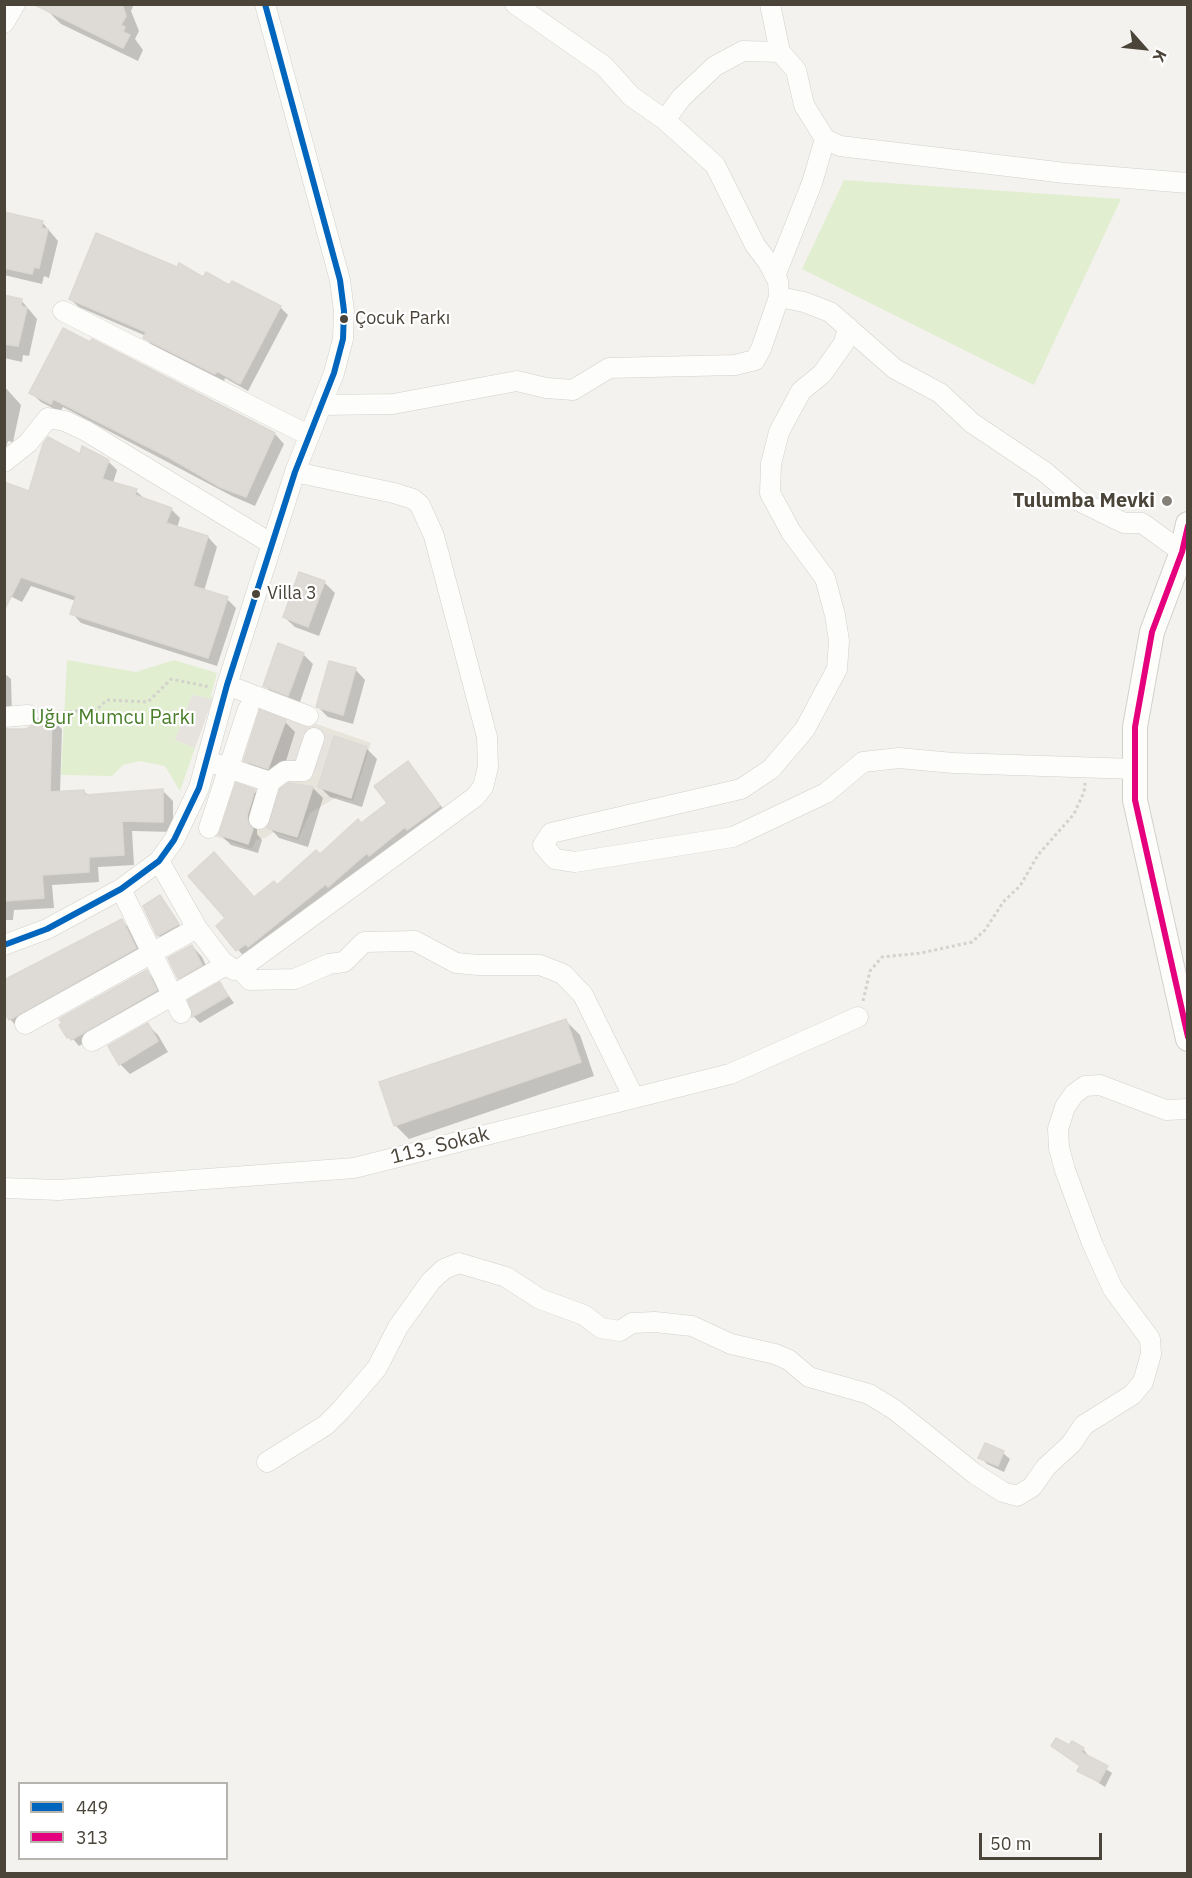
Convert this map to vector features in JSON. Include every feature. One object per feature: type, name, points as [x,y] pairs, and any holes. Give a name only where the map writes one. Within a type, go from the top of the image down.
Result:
[{"type":"street","points":[[4,23],[15,4]]},
{"type":"street","points":[[4,945],[47,928],[121,889],[159,861],[188,815],[208,761],[226,689],[295,472],[308,435],[323,405],[343,339],[344,311],[340,280],[265,4]]},
{"type":"street","points":[[323,405],[393,404],[518,381],[546,388],[573,390],[609,368],[735,365],[755,360],[768,335],[779,297],[775,276],[755,245],[715,165],[665,120],[631,96],[604,66],[515,4]]},
{"type":"street","points":[[770,4],[780,52],[796,70],[804,105],[825,139],[840,146],[1065,173],[1188,183]]},
{"type":"street","points":[[665,120],[681,98],[715,66],[743,51],[780,52]]},
{"type":"street","points":[[775,276],[812,183],[825,139]]},
{"type":"street","points":[[779,297],[804,302],[830,312],[895,369],[940,393],[972,423],[1045,472],[1079,501],[1124,523],[1142,523],[1182,552]]},
{"type":"street","points":[[63,312],[308,435]]},
{"type":"street","points":[[848,327],[844,343],[822,374],[801,391],[779,432],[771,464],[770,493],[791,532],[825,578],[836,615],[839,641],[837,669],[806,729],[771,769],[741,789],[550,833],[543,845],[555,859],[575,862],[733,837],[826,793],[863,762],[899,758],[953,763],[1135,769]]},
{"type":"street","points":[[4,462],[28,443],[48,418],[65,421],[86,431],[272,544]]},
{"type":"street","points":[[92,1041],[177,1004],[475,797],[483,787],[488,767],[487,737],[434,536],[420,505],[413,499],[394,492],[295,472]]},
{"type":"street","points":[[1188,524],[1182,552],[1152,632],[1135,727],[1135,800],[1188,1039]]},
{"type":"street","points":[[226,689],[308,716]]},
{"type":"street","points":[[210,828],[248,709]]},
{"type":"street","points":[[4,717],[28,714]]},
{"type":"street","points":[[259,819],[270,782],[285,771],[303,771],[314,738]]},
{"type":"street","points":[[208,761],[270,782]]},
{"type":"street","points":[[159,861],[197,928],[233,967],[250,980],[295,979],[329,964],[345,962],[364,942],[415,941],[456,963],[540,965],[562,974],[583,994],[634,1098]]},
{"type":"street","points":[[121,889],[177,1004]]},
{"type":"street","points":[[25,1024],[197,928]]},
{"type":"street","name":"113. Sokak","points":[[4,1188],[59,1190],[354,1168],[730,1074],[858,1017]]},
{"type":"street","points":[[267,1462],[326,1425],[341,1410],[378,1368],[398,1327],[426,1288],[444,1269],[459,1263],[506,1276],[540,1299],[584,1315],[601,1328],[620,1331],[632,1323],[655,1322],[692,1326],[731,1344],[775,1354],[789,1360],[809,1377],[869,1394],[895,1410],[975,1474],[1003,1492],[1017,1496],[1032,1487],[1046,1467],[1071,1444],[1084,1425],[1132,1395],[1143,1382],[1151,1354],[1150,1340],[1113,1289],[1092,1243],[1065,1170],[1059,1148],[1058,1129],[1065,1107],[1074,1094],[1085,1086],[1100,1086],[1166,1110],[1188,1109]]},
{"type":"path","points":[[28,714],[96,710],[107,700],[148,702],[171,679],[187,680],[226,689]]},
{"type":"path","points":[[858,1017],[870,971],[882,957],[921,953],[972,942],[985,930],[1004,901],[1020,886],[1038,855],[1074,814],[1084,792],[1086,766]]},
{"type":"shaded area","points":[[192,695],[213,699],[195,748],[175,740]]},
{"type":"shaded area","points":[[248,700],[371,743],[353,801],[337,797],[310,813],[298,840],[274,832],[265,838],[256,840],[252,849],[205,833]]},
{"type":"shaded area","points":[[286,720],[313,729],[299,767],[271,765]]},
{"type":"shaded area","points":[[318,731],[332,735],[321,772],[307,768]]},
{"type":"green space","points":[[844,180],[1121,199],[1034,385],[802,269]]},
{"type":"green space","name":"Uğur Mumcu Parkı","points":[[67,660],[136,672],[174,660],[217,673],[211,695],[213,699],[192,695],[175,740],[195,748],[180,791],[165,766],[139,761],[123,765],[112,776],[61,775]]},
{"type":"building","points":[[33,4],[122,4],[126,16],[121,25],[125,27],[123,32],[130,35],[123,48]]},
{"type":"building","points":[[4,212],[43,221],[41,228],[48,229],[39,268],[34,267],[32,274],[4,268]]},
{"type":"building","points":[[96,233],[177,267],[179,263],[203,277],[206,272],[229,285],[232,281],[281,306],[240,384],[217,371],[215,374],[143,338],[146,332],[69,299]]},
{"type":"building","points":[[4,295],[22,299],[21,306],[27,308],[18,346],[4,344]]},
{"type":"building","points":[[63,328],[90,342],[92,339],[275,433],[246,497],[220,487],[170,458],[53,399],[51,404],[29,393]]},
{"type":"building","points":[[48,437],[80,454],[82,446],[109,460],[102,479],[137,489],[135,495],[172,508],[166,523],[208,536],[193,586],[228,597],[208,658],[70,614],[76,596],[21,577],[4,611],[4,482],[29,491],[43,444]]},
{"type":"building","points":[[299,572],[325,581],[308,627],[283,617]]},
{"type":"building","points":[[278,643],[304,653],[288,696],[263,686]]},
{"type":"building","points":[[329,661],[356,668],[343,715],[316,707]]},
{"type":"building","points":[[260,710],[286,720],[268,769],[244,761]]},
{"type":"building","points":[[40,717],[52,717],[50,792],[84,790],[85,795],[163,789],[163,822],[122,821],[124,855],[89,857],[89,872],[42,875],[44,898],[4,901],[4,729],[26,729],[35,724]]},
{"type":"building","points":[[334,736],[367,747],[351,798],[318,787]]},
{"type":"building","points":[[408,761],[440,806],[407,830],[405,827],[369,856],[367,853],[328,887],[326,884],[248,947],[246,944],[236,951],[216,926],[225,918],[188,876],[214,852],[254,897],[274,881],[277,885],[316,850],[320,854],[358,819],[361,823],[387,803],[374,786]]},
{"type":"building","points":[[236,783],[255,790],[247,816],[253,829],[248,844],[219,835]]},
{"type":"building","points":[[289,783],[313,787],[297,837],[267,828],[280,789]]},
{"type":"building","points":[[160,895],[179,924],[157,936],[143,906]]},
{"type":"building","points":[[122,919],[136,948],[9,1020],[4,1012],[4,980]]},
{"type":"building","points":[[192,945],[202,965],[178,979],[168,958]]},
{"type":"building","points":[[147,970],[157,990],[71,1040],[67,1038],[59,1025],[62,1023],[59,1019]]},
{"type":"building","points":[[220,982],[228,996],[192,1017],[188,1000]]},
{"type":"building","points":[[566,1019],[581,1062],[394,1126],[379,1082]]},
{"type":"building","points":[[148,1023],[158,1041],[119,1065],[108,1046]]},
{"type":"building","points":[[985,1443],[1004,1451],[998,1466],[978,1458]]},
{"type":"building","points":[[1056,1738],[1069,1745],[1072,1741],[1084,1748],[1081,1752],[1108,1766],[1099,1782],[1077,1771],[1080,1766],[1051,1746]]},
{"type":"transit line","name":"449","points":[[4,945],[47,929],[121,889],[159,861],[174,840],[199,788],[227,685],[295,472],[334,373],[343,339],[344,311],[340,280],[265,4]]},
{"type":"transit line","name":"313","points":[[1188,526],[1182,552],[1152,632],[1135,727],[1135,800],[1188,1037]]},
{"type":"place","name":"Çocuk Parkı","points":[[344,319]]},
{"type":"place","name":"Tulumba Mevki","points":[[1167,501]]},
{"type":"place","name":"Villa 3","points":[[256,594]]}]
